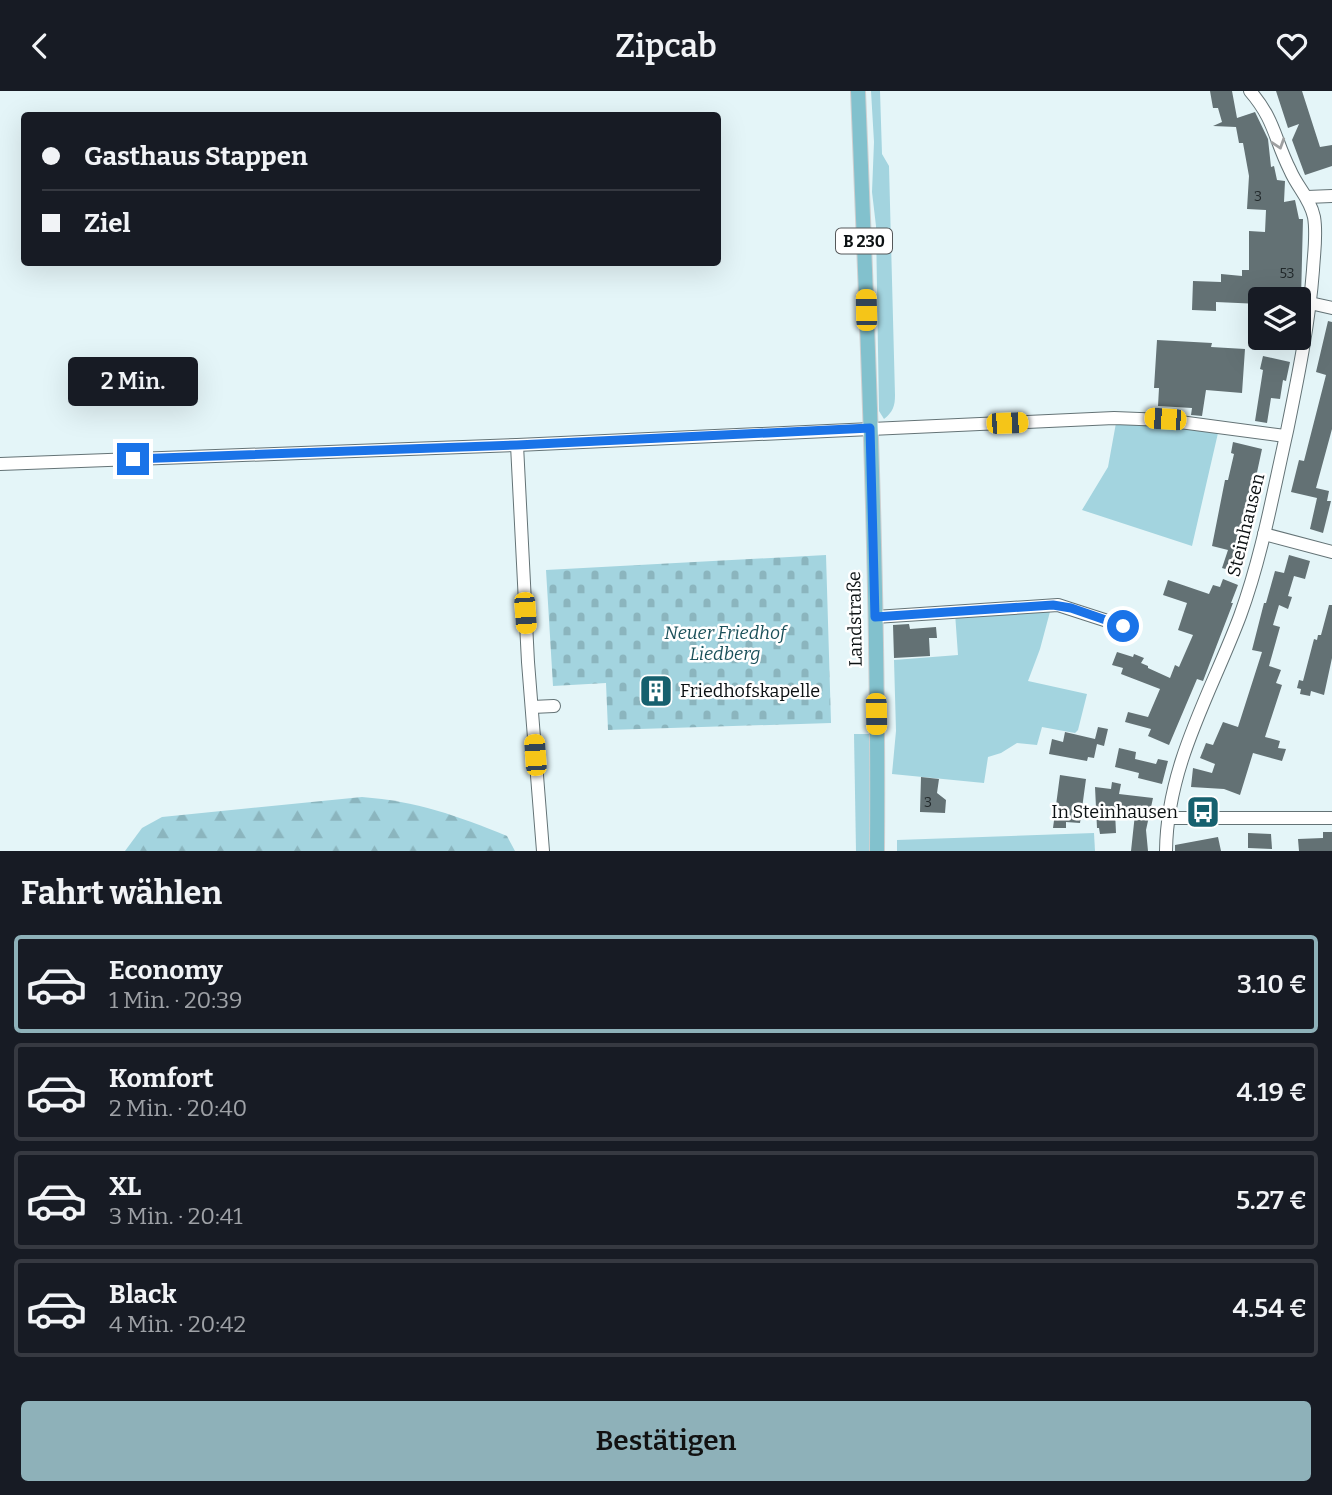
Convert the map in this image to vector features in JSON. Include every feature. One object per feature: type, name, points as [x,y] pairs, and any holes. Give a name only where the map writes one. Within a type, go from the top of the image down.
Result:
[{"type":"main road","name":"B 230","points":[[858,91],[870,428]]},
{"type":"main road","name":"Landstraße","points":[[870,428],[877,851]]},
{"type":"street","name":"Steinhausen","points":[[1250,91],[1271,120],[1291,173],[1307,197],[1313,213],[1315,236],[1311,290]]},
{"type":"street","points":[[1307,197],[1332,196]]},
{"type":"street","points":[[1311,303],[1332,308]]},
{"type":"street","name":"Steinhausen","points":[[1166,851],[1169,818],[1185,746],[1239,619],[1264,534],[1304,350]]},
{"type":"street","points":[[0,464],[1146,418],[1285,436]]},
{"type":"street","points":[[517,445],[517,478],[543,851]]},
{"type":"street","points":[[1264,534],[1332,552]]},
{"type":"street","points":[[875,617],[1053,605],[1071,608],[1123,626]]},
{"type":"street","points":[[532,707],[554,706]]},
{"type":"street","points":[[1169,818],[1332,818]]},
{"type":"green space","points":[[871,91],[880,91],[882,154],[889,166],[895,402],[890,414],[884,419],[879,411]]},
{"type":"green space","points":[[1116,423],[1152,423],[1218,433],[1192,546],[1082,510],[1108,467]]},
{"type":"green space","name":"Neuer Friedhof Liedberg","points":[[826,555],[831,723],[608,730],[606,683],[553,686],[546,570]]},
{"type":"green space","points":[[1051,608],[1028,681],[1087,694],[1078,730],[1075,733],[1042,727],[1037,745],[1017,743],[988,757],[984,783],[892,774],[896,731],[894,660],[958,655],[955,613]]},
{"type":"green space","points":[[854,734],[871,734],[871,851],[856,851]]},
{"type":"green space","points":[[362,797],[419,806],[471,822],[507,836],[515,851],[125,851],[142,828],[162,817]]},
{"type":"green space","points":[[1094,833],[1095,851],[897,851],[897,840]]},
{"type":"building","points":[[1210,91],[1232,91],[1237,118],[1255,112],[1268,139],[1271,167],[1274,166],[1277,180],[1285,181],[1284,202],[1295,200],[1299,219],[1303,219],[1301,287],[1248,287],[1248,303],[1216,302],[1216,311],[1192,310],[1193,281],[1221,282],[1221,274],[1242,276],[1242,270],[1249,270],[1249,231],[1265,232],[1266,210],[1247,209],[1249,176],[1243,143],[1239,143],[1236,127],[1213,126],[1222,122],[1218,108],[1213,108]]},
{"type":"building","points":[[1276,91],[1302,91],[1320,147],[1332,145],[1332,166],[1305,175],[1292,140],[1299,124],[1288,128]]},
{"type":"building","points":[[1328,321],[1332,322],[1332,429],[1316,488],[1329,491],[1327,501],[1331,501],[1323,533],[1310,529],[1317,498],[1291,492],[1299,460],[1304,461],[1326,375],[1316,372]]},
{"type":"building","points":[[1157,340],[1212,343],[1211,347],[1245,349],[1242,393],[1206,390],[1202,416],[1191,415],[1192,408],[1158,406],[1159,388],[1154,388]]},
{"type":"building","points":[[1263,356],[1290,362],[1280,399],[1271,398],[1267,423],[1255,421]]},
{"type":"building","points":[[1233,442],[1262,449],[1240,552],[1232,571],[1222,568],[1228,550],[1212,546],[1225,480],[1228,480],[1234,454],[1231,453]]},
{"type":"building","points":[[1289,555],[1310,561],[1305,579],[1294,576],[1288,596],[1292,597],[1288,609],[1279,605],[1273,625],[1280,627],[1269,666],[1281,670],[1276,683],[1282,685],[1265,737],[1280,741],[1278,748],[1286,749],[1282,761],[1253,753],[1240,795],[1224,789],[1191,787],[1193,768],[1212,773],[1215,764],[1200,758],[1206,743],[1213,745],[1223,722],[1238,727],[1262,652],[1252,650],[1264,603],[1275,571],[1284,573]]},
{"type":"building","points":[[1223,579],[1238,585],[1233,603],[1203,681],[1197,679],[1169,745],[1148,736],[1151,729],[1125,722],[1128,712],[1148,717],[1160,689],[1121,674],[1123,668],[1112,665],[1117,652],[1133,657],[1134,654],[1144,658],[1141,663],[1148,668],[1170,678],[1175,665],[1179,667],[1193,635],[1178,630],[1187,603],[1163,595],[1168,580],[1209,594],[1213,585],[1220,587]]},
{"type":"building","points":[[1329,605],[1332,605],[1332,658],[1324,695],[1311,691],[1310,696],[1300,694],[1301,689],[1297,688],[1299,680],[1303,681],[1314,639],[1317,640],[1318,635],[1321,635]]},
{"type":"building","points":[[909,624],[910,629],[936,627],[937,638],[929,638],[930,656],[894,658],[893,625]]},
{"type":"building","name":"Friedhofskapelle","points":[[657,680],[669,680],[669,701],[657,701]]},
{"type":"building","points":[[1098,727],[1108,729],[1104,746],[1097,744],[1094,758],[1088,757],[1087,761],[1049,754],[1052,739],[1063,742],[1065,732],[1095,739]]},
{"type":"building","points":[[1119,748],[1136,752],[1135,759],[1156,764],[1158,759],[1168,761],[1162,784],[1138,778],[1139,773],[1115,767]]},
{"type":"building","points":[[1060,775],[1086,779],[1080,823],[1066,822],[1066,828],[1053,828]]},
{"type":"building","points":[[921,777],[939,779],[937,793],[946,800],[945,813],[920,812]]},
{"type":"building","points":[[1112,782],[1121,784],[1119,794],[1153,798],[1146,830],[1148,851],[1131,851],[1135,814],[1115,811],[1116,833],[1100,834],[1097,828],[1095,787],[1111,789]]},
{"type":"building","points":[[1323,832],[1332,832],[1332,851],[1299,851],[1298,839],[1323,838]]},
{"type":"building","points":[[1248,833],[1271,834],[1272,849],[1248,848]]},
{"type":"building","points":[[1218,837],[1221,851],[1175,851],[1175,845]]},
{"type":"place","name":"Friedhofskapelle","points":[[656,691]]},
{"type":"place","name":"In Steinhausen","points":[[1203,812]]},
{"type":"route","points":[[133,459],[517,445],[870,428],[875,617],[1053,605],[1071,608],[1123,626]]}]
